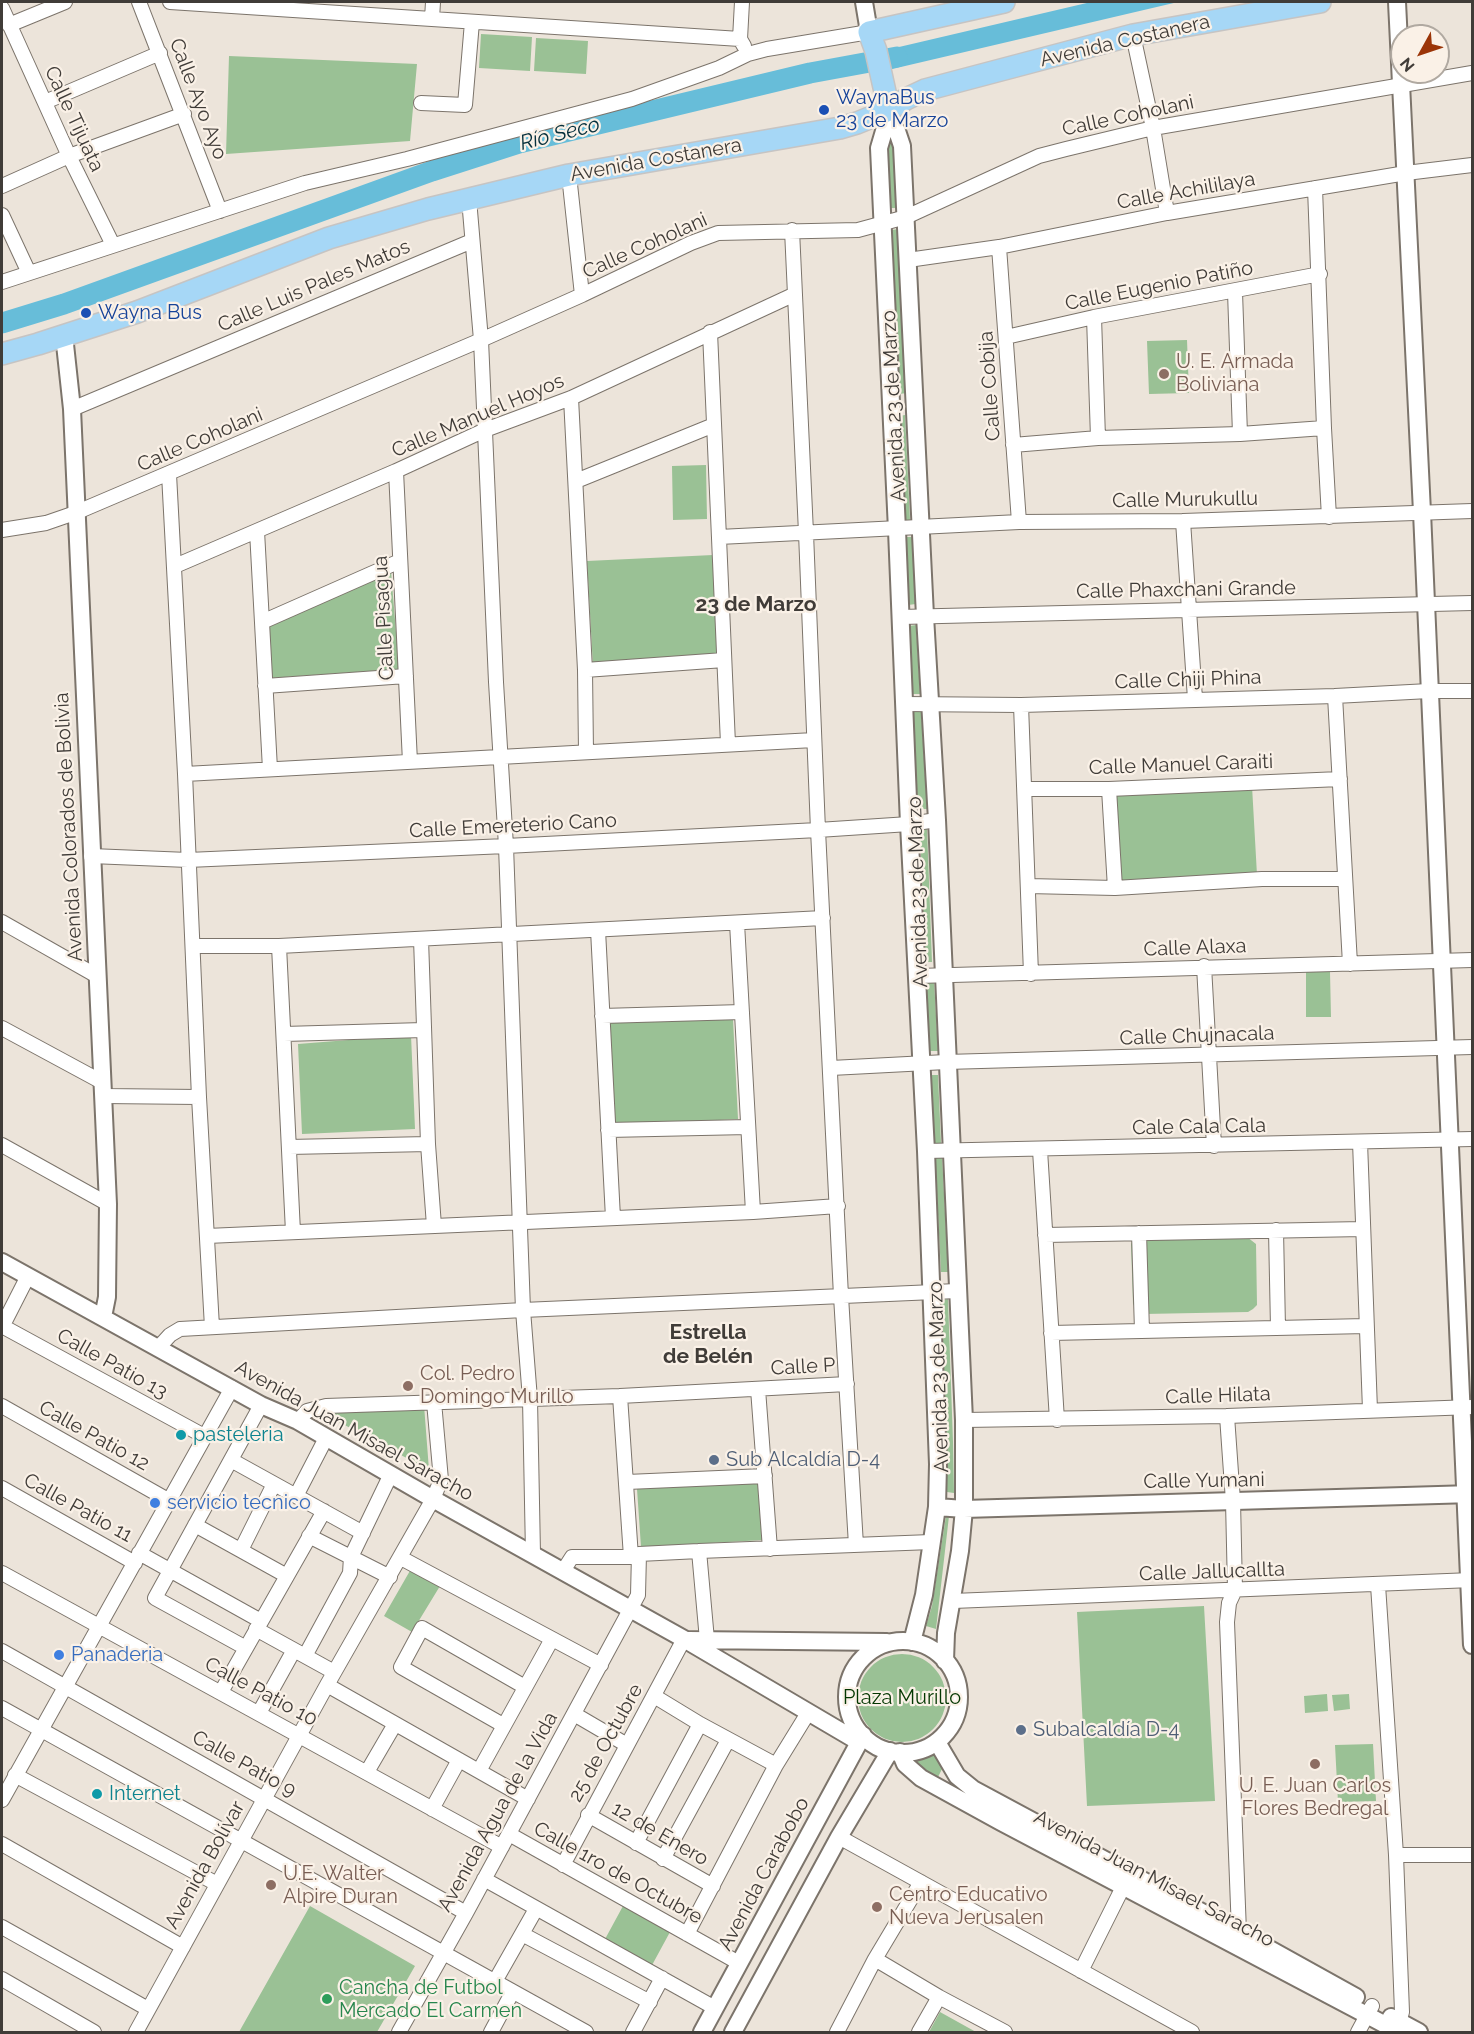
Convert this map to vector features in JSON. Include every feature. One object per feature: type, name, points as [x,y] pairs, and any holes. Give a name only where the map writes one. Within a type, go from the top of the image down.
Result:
[{"type":"main road","points":[[890,117],[872,41],[1004,2]]},
{"type":"main road","name":"Avenida Costanera","points":[[2,354],[137,312],[329,238],[400,216],[569,175],[815,133],[890,117],[906,99],[925,90],[1133,35],[1320,2]]},
{"type":"street","points":[[9,25],[65,2]]},
{"type":"street","name":"Calle Ayo Ayo","points":[[142,2],[220,211]]},
{"type":"street","points":[[170,2],[740,39]]},
{"type":"street","points":[[432,19],[433,2]]},
{"type":"street","points":[[742,2],[740,39],[748,54]]},
{"type":"street","points":[[2,282],[305,183],[407,159],[632,99],[719,68],[748,54],[767,49],[872,41],[864,2]]},
{"type":"street","points":[[1397,2],[1449,1140],[1467,1407],[1473,1644]]},
{"type":"street","name":"Calle Tijuata","points":[[2,8],[69,156],[113,245]]},
{"type":"street","points":[[421,103],[465,105],[472,22]]},
{"type":"street","points":[[1133,35],[1153,128],[1167,213]]},
{"type":"street","points":[[45,102],[160,53]]},
{"type":"street","name":"Calle Coholani","points":[[2,530],[46,523],[169,474],[482,340],[718,232],[846,231],[906,216],[1039,156],[1153,128],[1473,73]]},
{"type":"street","points":[[2,186],[69,156],[184,114]]},
{"type":"street","name":"Avenida 23 de Marzo","points":[[890,117],[902,146],[906,216],[929,703],[937,820],[942,975],[964,1420],[964,1509],[960,1551],[946,1633],[945,1660]]},
{"type":"street","name":"Avenida 23 de Marzo","points":[[890,117],[879,148],[926,1151],[938,1464],[937,1507],[924,1595],[912,1642]]},
{"type":"street","name":"Calle Achililaya","points":[[908,260],[999,247],[1167,213],[1315,188],[1473,165]]},
{"type":"street","points":[[569,175],[582,295]]},
{"type":"street","points":[[1315,188],[1329,517]]},
{"type":"street","points":[[470,199],[482,340],[502,758],[523,1310],[530,1399],[533,1554]]},
{"type":"street","points":[[2,215],[29,273]]},
{"type":"street","points":[[792,230],[793,295],[806,533],[818,830],[856,1545]]},
{"type":"street","name":"Calle Luis Pales Matos","points":[[72,409],[472,241]]},
{"type":"street","name":"Calle Cobija","points":[[999,247],[1019,522]]},
{"type":"street","name":"Calle Eugenio Patiño","points":[[1006,337],[1094,317],[1320,274]]},
{"type":"street","points":[[1234,292],[1240,434]]},
{"type":"street","name":"Calle Manuel Hoyos","points":[[175,566],[485,430],[572,398],[793,295]]},
{"type":"street","points":[[1094,317],[1098,438]]},
{"type":"street","points":[[710,332],[728,744]]},
{"type":"street","name":"Avenida Colorados de Bolivia","points":[[64,335],[72,409],[108,1204],[107,1297],[103,1317]]},
{"type":"street","points":[[572,398],[585,670],[586,752]]},
{"type":"street","points":[[890,406],[915,406]]},
{"type":"street","points":[[576,481],[714,425]]},
{"type":"street","points":[[1013,445],[1098,438],[1240,434],[1324,428]]},
{"type":"street","name":"Calle Pisagua","points":[[396,471],[410,762]]},
{"type":"street","points":[[169,474],[194,946],[199,1097],[213,1327]]},
{"type":"street","name":"Calle Murukullu","points":[[719,537],[897,530],[1019,522],[1183,521],[1473,511]]},
{"type":"street","points":[[1183,521],[1195,699]]},
{"type":"street","points":[[257,531],[270,769]]},
{"type":"street","points":[[262,622],[400,561]]},
{"type":"street","name":"Calle Phaxchani Grande","points":[[901,617],[1473,603]]},
{"type":"street","points":[[585,670],[724,660]]},
{"type":"street","points":[[266,686],[406,676]]},
{"type":"street","name":"Calle Chiji Phina","points":[[904,704],[1021,705],[1473,691]]},
{"type":"street","points":[[1335,696],[1350,964]]},
{"type":"street","points":[[1021,705],[1031,974]]},
{"type":"street","points":[[185,774],[814,740]]},
{"type":"street","name":"Calle Manuel Caraiti","points":[[1024,789],[1109,789],[1340,779]]},
{"type":"street","points":[[1109,789],[1115,888]]},
{"type":"street","name":"Calle Emereterio Cano","points":[[91,856],[188,860],[818,830],[937,820]]},
{"type":"street","points":[[1028,886],[1115,888],[1262,879],[1345,879]]},
{"type":"street","points":[[194,946],[279,946],[823,918]]},
{"type":"street","points":[[2,922],[97,976]]},
{"type":"street","points":[[738,923],[753,1212]]},
{"type":"street","points":[[598,930],[613,1218]]},
{"type":"street","points":[[421,939],[428,1144],[434,1226]]},
{"type":"street","points":[[279,946],[293,1232]]},
{"type":"street","name":"Calle Alaxa","points":[[918,976],[1473,960]]},
{"type":"street","points":[[1204,966],[1214,1146]]},
{"type":"street","points":[[602,1016],[742,1012]]},
{"type":"street","points":[[2,1028],[103,1089],[199,1097]]},
{"type":"street","points":[[284,1034],[423,1030]]},
{"type":"street","name":"Calle Chujnacala","points":[[831,1068],[946,1062],[1473,1047]]},
{"type":"street","points":[[608,1131],[748,1127]]},
{"type":"street","name":"Cale Cala Cala","points":[[926,1151],[1473,1139]]},
{"type":"street","points":[[1360,1142],[1370,1410]]},
{"type":"street","points":[[289,1147],[428,1144]]},
{"type":"street","points":[[2,1145],[108,1204]]},
{"type":"street","points":[[1040,1150],[1057,1420]]},
{"type":"street","points":[[207,1236],[753,1212],[838,1206]]},
{"type":"street","points":[[1045,1235],[1363,1229]]},
{"type":"street","points":[[1276,1230],[1278,1328]]},
{"type":"street","points":[[1139,1233],[1142,1330]]},
{"type":"street","name":"Avenida Juan Misael Saracho","points":[[2,1262],[261,1405],[298,1421],[684,1639],[808,1713],[861,1738]]},
{"type":"street","points":[[2,1326],[28,1276]]},
{"type":"street","points":[[159,1347],[170,1335],[180,1329],[523,1310],[931,1294],[957,1291]]},
{"type":"street","name":"Calle Patio 13","points":[[2,1326],[204,1436]]},
{"type":"street","points":[[1051,1333],[1366,1326]]},
{"type":"street","name":"Calle P","points":[[298,1421],[307,1411],[326,1406],[620,1396],[847,1384]]},
{"type":"street","points":[[2,1800],[232,1389]]},
{"type":"street","points":[[758,1389],[770,1549]]},
{"type":"street","name":"Avenida Agua de la Vida","points":[[399,2032],[638,1595],[620,1396]]},
{"type":"street","points":[[434,1402],[441,1480],[401,1558],[327,1685],[528,1799]]},
{"type":"street","points":[[246,1648],[155,1598],[261,1405]]},
{"type":"street","name":"Calle Patio 12","points":[[2,1406],[168,1500]]},
{"type":"street","name":"Calle Hilata","points":[[964,1420],[1227,1416],[1467,1407]]},
{"type":"street","points":[[1227,1416],[1233,1502],[1234,1590],[1229,1603],[1227,1622],[1236,1938]]},
{"type":"street","points":[[296,1496],[326,1438]]},
{"type":"street","points":[[231,1460],[363,1533]]},
{"type":"street","points":[[259,1713],[350,1573],[351,1557],[391,1474]]},
{"type":"street","points":[[627,1482],[765,1476]]},
{"type":"street","points":[[241,1550],[274,1484]]},
{"type":"street","name":"Calle Patio 11","points":[[2,1488],[137,1558],[170,1571],[259,1625],[299,1653],[334,1672]]},
{"type":"street","name":"Calle Yumani","points":[[937,1507],[964,1509],[1469,1494]]},
{"type":"street","points":[[221,1692],[324,1511]]},
{"type":"street","points":[[195,1525],[287,1576]]},
{"type":"street","points":[[309,1536],[390,1577]]},
{"type":"street","points":[[563,1571],[572,1557],[931,1542]]},
{"type":"street","points":[[699,1551],[706,1640]]},
{"type":"street","points":[[401,1558],[601,1665]]},
{"type":"street","name":"Calle Patio 10","points":[[2,1573],[502,1847]]},
{"type":"street","name":"Calle Jallucallta","points":[[952,1601],[1471,1580]]},
{"type":"street","points":[[1378,1585],[1396,1855],[1402,2012],[1398,2028]]},
{"type":"street","points":[[503,1725],[401,1667],[422,1628],[525,1687]]},
{"type":"street","points":[[478,1771],[552,1639]]},
{"type":"street","name":"Avenida Juan Misael Saracho","points":[[684,1639],[894,1642]]},
{"type":"street","name":"25 de Octubre","points":[[563,1865],[684,1639]]},
{"type":"street","points":[[912,1642],[930,1648],[945,1660],[957,1682],[958,1706],[953,1723],[937,1742],[919,1750],[895,1752],[861,1738],[849,1709],[848,1697],[851,1679],[859,1663],[867,1654],[882,1645],[912,1642]]},
{"type":"street","name":"Calle Patio 9","points":[[2,1651],[466,1913]]},
{"type":"street","name":"Avenida Bolívar","points":[[136,2032],[327,1685]]},
{"type":"street","points":[[654,1695],[700,1724],[776,1765]]},
{"type":"street","points":[[2,1708],[586,2032]]},
{"type":"street","points":[[687,1934],[776,1765],[808,1713]]},
{"type":"street","points":[[574,1714],[627,1745]]},
{"type":"street","points":[[367,1772],[395,1724]]},
{"type":"street","points":[[636,1843],[700,1724]]},
{"type":"street","name":"Avenida Carabobo","points":[[702,2032],[861,1738]]},
{"type":"street","points":[[663,1858],[728,1740]]},
{"type":"street","name":"Avenida Juan Misael Saracho","points":[[937,1742],[957,1776],[964,1783],[1127,1880]]},
{"type":"street","points":[[734,2032],[839,1837],[895,1752]]},
{"type":"street","name":"Avenida Juan Misael Saracho","points":[[895,1752],[921,1778],[1127,1880],[1398,2028],[1419,2032]]},
{"type":"street","points":[[432,1809],[459,1760]]},
{"type":"street","points":[[15,1775],[218,1884]]},
{"type":"street","name":"12 de Enero","points":[[588,1815],[713,1886]]},
{"type":"street","name":"Calle 1ro de Octubre","points":[[509,1834],[739,1963]]},
{"type":"street","points":[[839,1837],[1192,2032]]},
{"type":"street","points":[[2,1844],[183,1947]]},
{"type":"street","points":[[1396,1855],[1473,1855]]},
{"type":"street","points":[[484,1879],[715,2008]]},
{"type":"street","points":[[1081,1971],[1127,1880]]},
{"type":"street","points":[[837,2032],[875,1959],[921,1882]]},
{"type":"street","points":[[494,1983],[536,1909]]},
{"type":"street","points":[[2,1927],[148,2009]]},
{"type":"street","points":[[522,1934],[650,2002]]},
{"type":"street","points":[[875,1959],[1005,2032]]},
{"type":"street","points":[[2,1978],[94,2032]]},
{"type":"street","points":[[633,2032],[662,1978]]},
{"type":"street","points":[[490,2032],[512,1993]]},
{"type":"street","points":[[919,2032],[939,1997]]},
{"type":"street","points":[[1358,2032],[1370,2011]]},
{"type":"green space","points":[[481,34],[532,37],[530,71],[479,68]]},
{"type":"green space","points":[[536,38],[588,41],[586,74],[534,71]]},
{"type":"green space","points":[[229,56],[417,64],[410,141],[226,154]]},
{"type":"green space","points":[[887,143],[894,143],[898,208],[891,208]]},
{"type":"green space","points":[[899,229],[907,393],[899,394],[891,230]]},
{"type":"green space","points":[[1187,340],[1189,393],[1149,394],[1147,341]]},
{"type":"green space","points":[[905,415],[910,520],[904,520],[899,416]]},
{"type":"green space","points":[[706,465],[707,519],[673,520],[672,466]]},
{"type":"green space","points":[[905,537],[913,537],[916,604],[908,605]]},
{"type":"green space","points":[[713,555],[717,659],[593,666],[587,561]]},
{"type":"green space","points":[[391,571],[399,669],[271,678],[267,628]]},
{"type":"green space","points":[[916,625],[920,694],[913,694],[909,626]]},
{"type":"green space","points":[[921,710],[927,809],[918,809],[912,711]]},
{"type":"green space","points":[[1252,786],[1257,875],[1119,882],[1114,792]]},
{"type":"green space","points":[[920,828],[927,828],[932,962],[925,962]]},
{"type":"green space","points":[[1306,972],[1330,972],[1331,1017],[1306,1017]]},
{"type":"green space","points":[[934,980],[938,1051],[929,1051],[925,981]]},
{"type":"green space","points":[[733,1019],[738,1119],[610,1126],[604,1023]]},
{"type":"green space","points":[[411,1035],[415,1129],[302,1134],[298,1044]]},
{"type":"green space","points":[[931,1075],[938,1075],[941,1143],[934,1143]]},
{"type":"green space","points":[[942,1155],[948,1272],[941,1272],[935,1156]]},
{"type":"green space","points":[[1247,1237],[1256,1244],[1257,1305],[1248,1312],[1144,1314],[1138,1311],[1133,1304],[1131,1244],[1133,1240]]},
{"type":"green space","points":[[948,1299],[954,1493],[947,1492],[942,1300]]},
{"type":"green space","points":[[424,1405],[429,1470],[324,1414]]},
{"type":"green space","points":[[759,1482],[763,1540],[641,1547],[637,1489]]},
{"type":"green space","points":[[946,1516],[949,1516],[936,1629],[926,1626],[932,1606]]},
{"type":"green space","points":[[411,1569],[440,1586],[412,1632],[384,1616]]},
{"type":"green space","points":[[1204,1606],[1215,1801],[1087,1806],[1077,1612]]},
{"type":"green space","name":"Plaza Murillo","points":[[902,1654],[919,1657],[933,1667],[943,1681],[946,1698],[943,1715],[933,1729],[919,1739],[902,1742],[885,1739],[871,1729],[861,1715],[858,1698],[861,1681],[871,1667],[885,1657]]},
{"type":"green space","points":[[1327,1694],[1328,1711],[1305,1713],[1304,1696]]},
{"type":"green space","points":[[1349,1694],[1350,1709],[1334,1711],[1332,1695]]},
{"type":"green space","points":[[1373,1744],[1376,1801],[1338,1802],[1335,1745]]},
{"type":"green space","points":[[936,1755],[943,1767],[938,1777],[934,1779],[917,1767],[917,1760]]},
{"type":"green space","name":"Cancha de Futbol Mercado El Carmen","points":[[310,1906],[415,1966],[377,2032],[239,2032]]},
{"type":"green space","points":[[623,1906],[670,1932],[651,1967],[604,1941]]},
{"type":"green space","points":[[940,2012],[976,2032],[929,2032]]},
{"type":"water","points":[[1091,2],[1178,2],[888,70],[882,51]]},
{"type":"waterway","name":"Río Seco","points":[[2,323],[64,304],[432,171],[519,143],[810,73],[897,57]]},
{"type":"place","name":"WaynaBus 23 de Marzo","points":[[824,110]]},
{"type":"place","name":"Wayna Bus","points":[[86,313]]},
{"type":"place","name":"U. E. Armada Boliviana","points":[[1164,374]]},
{"type":"place","name":"Col. Pedro Domingo Murillo","points":[[408,1386]]},
{"type":"place","name":"pasteleria","points":[[181,1435]]},
{"type":"place","name":"Sub Alcaldía D-4","points":[[714,1460]]},
{"type":"place","name":"servicio tecnico","points":[[155,1503]]},
{"type":"place","name":"Panaderia","points":[[59,1655]]},
{"type":"place","name":"Subalcaldía D-4","points":[[1021,1730]]},
{"type":"place","name":"U. E. Juan Carlos Flores Bedregal","points":[[1315,1764]]},
{"type":"place","name":"Internet","points":[[97,1794]]},
{"type":"place","name":"U.E. Walter Alpire Duran","points":[[271,1885]]},
{"type":"place","name":"Centro Educativo Nueva Jerusalen","points":[[877,1907]]},
{"type":"place","name":"Cancha de Futbol Mercado El Carmen","points":[[327,1999]]},
{"type":"district","name":"23 de Marzo","points":[[756,605]]},
{"type":"district","name":"Estrella de Belén","points":[[708,1345]]}]
